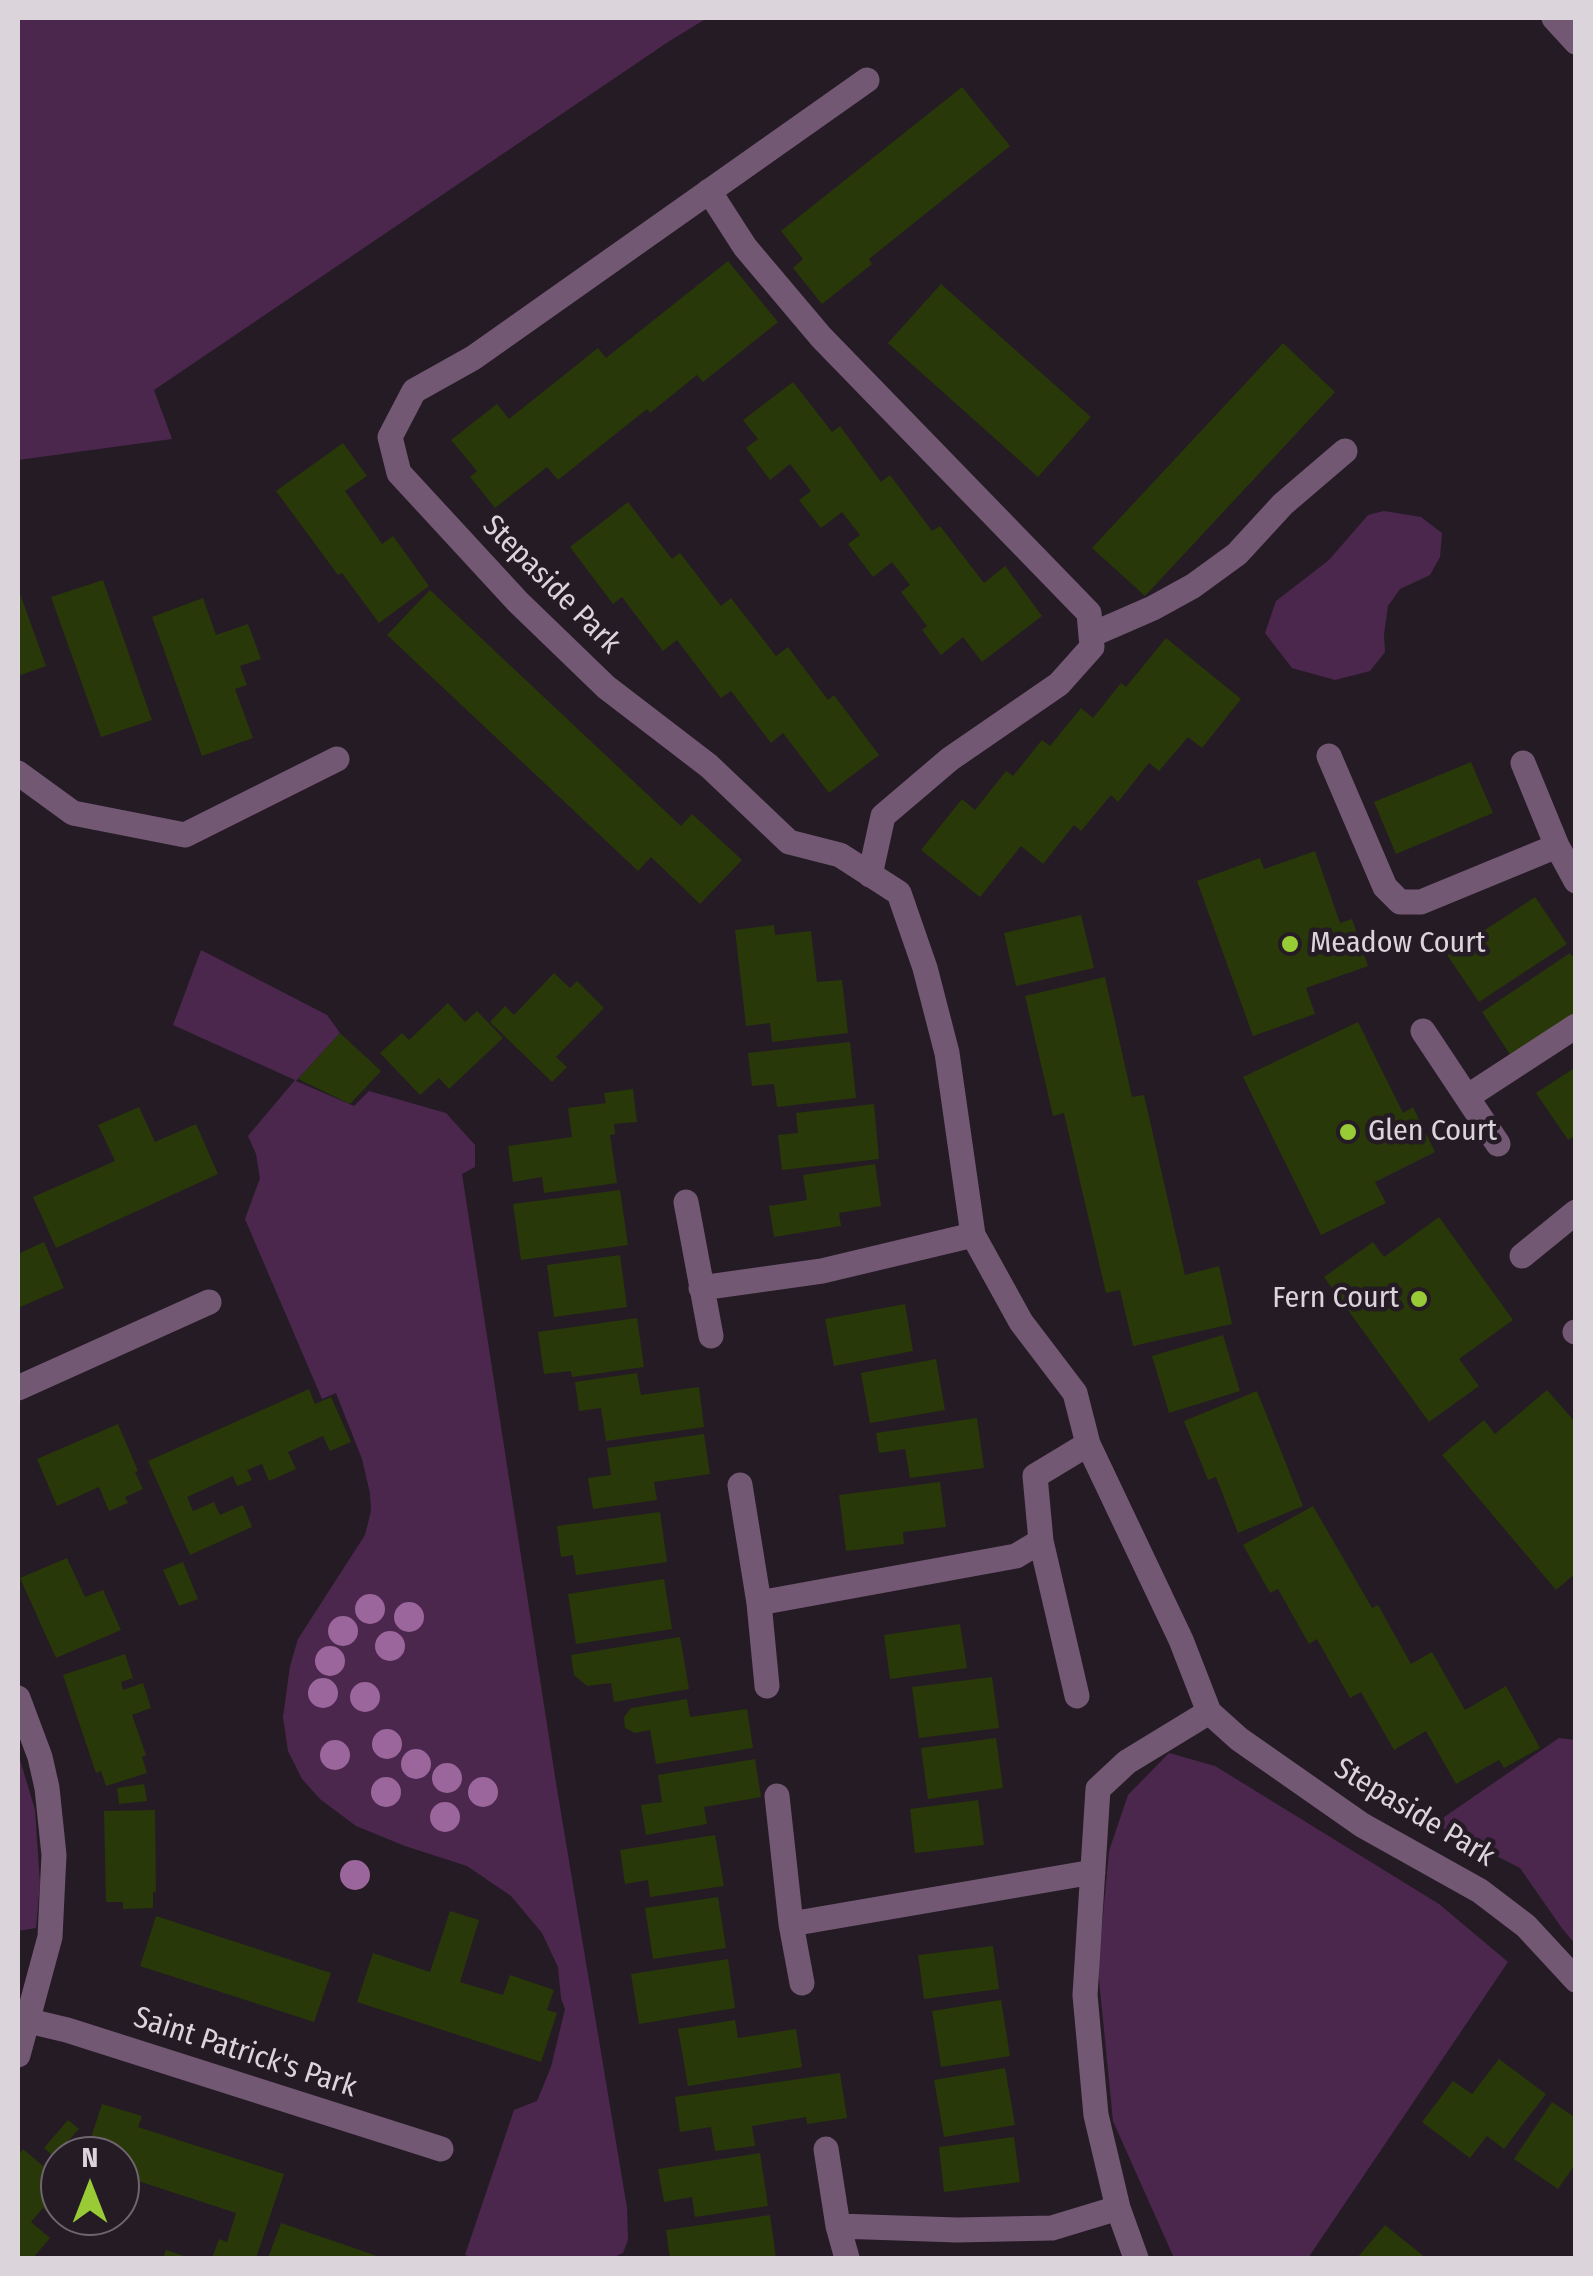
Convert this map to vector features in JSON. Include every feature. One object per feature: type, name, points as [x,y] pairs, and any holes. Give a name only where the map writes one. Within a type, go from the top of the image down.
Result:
[{"type":"street","points":[[1554,18],[1576,42]]},
{"type":"street","name":"Stepaside Park","points":[[866,80],[473,358],[414,391],[390,438],[399,473],[518,602],[606,687],[709,766],[789,842],[840,855],[899,892],[925,968],[947,1052],[973,1235],[1021,1322],[1075,1392],[1088,1444],[1181,1640],[1210,1712],[1239,1739],[1362,1825],[1480,1890],[1526,1926],[1576,1980]]},
{"type":"street","points":[[708,191],[744,247],[821,337],[1089,613],[1092,647],[1058,684],[950,759],[883,816],[870,875]]},
{"type":"street","points":[[1091,635],[1193,586],[1237,554],[1283,504],[1345,451]]},
{"type":"street","points":[[1329,756],[1385,887],[1400,902],[1421,902],[1557,846]]},
{"type":"street","points":[[18,773],[73,813],[185,835],[337,759]]},
{"type":"street","points":[[1523,763],[1557,846],[1576,880]]},
{"type":"street","points":[[1467,1097],[1576,1026]]},
{"type":"street","points":[[1423,1031],[1498,1144]]},
{"type":"street","points":[[686,1202],[711,1336]]},
{"type":"street","points":[[1522,1256],[1576,1212]]},
{"type":"street","points":[[701,1288],[822,1270],[973,1235]]},
{"type":"street","points":[[18,1388],[209,1302]]},
{"type":"street","points":[[1077,1696],[1041,1541],[1035,1476],[1088,1444]]},
{"type":"street","points":[[740,1485],[760,1603],[767,1686]]},
{"type":"street","points":[[760,1603],[1016,1556],[1041,1541]]},
{"type":"street","points":[[18,1698],[40,1757],[54,1855],[50,1937],[18,2055]]},
{"type":"street","points":[[1136,2258],[1118,2208],[1096,2115],[1087,2012],[1098,1789],[1127,1762],[1210,1712]]},
{"type":"street","points":[[777,1796],[791,1924],[802,1983]]},
{"type":"street","points":[[791,1924],[1093,1872]]},
{"type":"street","name":"Saint Patrick's Park","points":[[29,2021],[440,2149]]},
{"type":"street","points":[[826,2149],[846,2258]]},
{"type":"street","points":[[838,2226],[1052,2228],[1118,2208]]},
{"type":"shaded area","points":[[18,18],[707,18],[154,390],[172,439],[18,460]]},
{"type":"shaded area","points":[[1384,511],[1421,517],[1442,533],[1440,557],[1430,575],[1400,589],[1388,606],[1385,652],[1370,671],[1335,680],[1292,668],[1265,633],[1276,601],[1329,560],[1368,515]]},
{"type":"shaded area","points":[[201,950],[327,1015],[340,1033],[296,1081],[354,1106],[369,1091],[446,1113],[475,1145],[475,1167],[462,1174],[556,1783],[627,2208],[628,2240],[623,2253],[612,2258],[465,2255],[514,2110],[537,2101],[551,2067],[565,2009],[558,1967],[542,1933],[511,1896],[467,1866],[356,1826],[320,1799],[302,1779],[288,1751],[283,1717],[298,1639],[365,1535],[371,1511],[370,1493],[362,1459],[336,1393],[322,1399],[245,1219],[260,1178],[248,1136],[295,1080],[173,1025]]},
{"type":"shaded area","points":[[1559,1738],[1575,1740],[1575,1944],[1520,1868],[1434,1824]]},
{"type":"shaded area","points":[[18,1753],[35,1810],[40,1884],[36,1928],[18,1931]]},
{"type":"shaded area","points":[[1169,1753],[1215,1766],[1439,1904],[1508,1962],[1308,2258],[1174,2258],[1113,2121],[1098,1969],[1109,1851],[1128,1795]]},
{"type":"building","points":[[962,87],[1010,146],[869,259],[872,264],[822,304],[793,268],[803,259],[781,231]]},
{"type":"building","points":[[728,261],[778,322],[703,382],[697,375],[650,413],[647,409],[558,480],[547,467],[495,508],[470,477],[477,471],[451,440],[497,404],[509,419],[598,348],[606,358]]},
{"type":"building","points":[[941,284],[1091,417],[1038,477],[888,343]]},
{"type":"building","points":[[1283,343],[1335,392],[1145,596],[1092,548]]},
{"type":"building","points":[[793,382],[832,432],[840,426],[881,482],[890,475],[932,531],[940,526],[984,583],[1005,566],[1042,616],[982,662],[963,637],[941,655],[922,630],[927,626],[901,592],[910,585],[892,562],[873,577],[848,544],[860,535],[842,512],[821,528],[799,500],[811,491],[790,464],[770,480],[746,448],[758,439],[743,420]]},
{"type":"building","points":[[343,443],[367,476],[345,491],[382,544],[393,536],[429,586],[379,623],[276,491]]},
{"type":"building","points":[[628,502],[672,559],[680,553],[721,606],[731,598],[776,656],[788,647],[828,700],[834,695],[879,755],[829,793],[783,733],[771,743],[731,691],[721,698],[677,640],[663,651],[622,597],[613,604],[570,547]]},
{"type":"building","points":[[103,580],[152,720],[101,737],[51,597]]},
{"type":"building","points":[[18,588],[46,666],[18,676]]},
{"type":"building","points":[[430,590],[681,826],[692,814],[742,860],[700,904],[651,857],[638,871],[387,635]]},
{"type":"building","points":[[203,598],[216,635],[248,624],[261,659],[240,666],[247,685],[235,689],[253,738],[202,756],[152,617]]},
{"type":"building","points":[[1166,638],[1241,699],[1202,748],[1188,737],[1159,771],[1149,763],[1118,802],[1111,795],[1081,831],[1074,825],[1043,864],[1021,846],[980,897],[921,850],[962,799],[975,810],[1006,771],[1013,776],[1042,740],[1050,746],[1081,708],[1093,718],[1121,683],[1126,687]]},
{"type":"building","points":[[1471,762],[1493,813],[1396,854],[1374,802]]},
{"type":"building","name":"Meadow Court","points":[[1315,851],[1340,923],[1352,919],[1368,966],[1306,988],[1315,1014],[1253,1036],[1197,881],[1260,858],[1264,869]]},
{"type":"building","points":[[1535,897],[1567,944],[1479,1002],[1447,955]]},
{"type":"building","points":[[1081,915],[1094,968],[1016,986],[1004,933]]},
{"type":"building","points":[[774,925],[775,935],[811,931],[817,982],[842,980],[848,1033],[772,1042],[770,1023],[746,1026],[735,930]]},
{"type":"building","points":[[1570,953],[1576,961],[1576,1017],[1513,1059],[1482,1012]]},
{"type":"building","points":[[554,973],[570,988],[577,981],[604,1008],[556,1057],[567,1067],[552,1082],[490,1022],[505,1006],[514,1015]]},
{"type":"building","points":[[1105,977],[1132,1097],[1144,1095],[1185,1275],[1219,1266],[1232,1324],[1133,1346],[1120,1290],[1106,1293],[1064,1113],[1053,1116],[1025,996]]},
{"type":"building","points":[[448,1003],[465,1022],[477,1011],[503,1038],[449,1089],[439,1078],[420,1095],[380,1053],[402,1033],[409,1040]]},
{"type":"building","name":"Glen Court","points":[[1358,1022],[1403,1113],[1413,1107],[1435,1152],[1375,1182],[1386,1203],[1321,1235],[1243,1077]]},
{"type":"building","points":[[340,1033],[381,1071],[350,1104],[298,1079]]},
{"type":"building","points":[[850,1042],[856,1098],[777,1107],[774,1084],[752,1086],[748,1053]]},
{"type":"building","points":[[1576,1067],[1576,1135],[1568,1140],[1536,1093]]},
{"type":"building","points":[[633,1089],[637,1122],[614,1124],[615,1134],[610,1135],[617,1183],[544,1193],[542,1177],[513,1182],[508,1146],[572,1137],[568,1108],[606,1103],[604,1093]]},
{"type":"building","points":[[874,1104],[879,1159],[782,1170],[778,1135],[798,1133],[796,1113]]},
{"type":"building","points":[[139,1107],[155,1142],[196,1124],[218,1174],[56,1248],[33,1197],[115,1161],[98,1125]]},
{"type":"building","points":[[875,1164],[881,1206],[839,1213],[841,1226],[774,1237],[769,1206],[807,1200],[803,1175]]},
{"type":"building","points":[[620,1190],[628,1245],[521,1260],[513,1204]]},
{"type":"building","name":"Fern Court","points":[[1439,1217],[1513,1320],[1459,1359],[1479,1386],[1429,1422],[1324,1277],[1373,1242],[1384,1257]]},
{"type":"building","points":[[44,1242],[64,1288],[18,1308],[18,1254]]},
{"type":"building","points":[[620,1255],[627,1307],[554,1317],[547,1265]]},
{"type":"building","points":[[905,1304],[913,1351],[834,1366],[825,1319]]},
{"type":"building","points":[[637,1318],[644,1367],[572,1377],[571,1371],[544,1374],[538,1332]]},
{"type":"building","points":[[1223,1335],[1240,1391],[1169,1413],[1152,1356]]},
{"type":"building","points":[[936,1359],[945,1410],[870,1423],[861,1373]]},
{"type":"building","points":[[637,1373],[641,1395],[699,1387],[704,1427],[606,1441],[601,1408],[579,1411],[575,1382]]},
{"type":"building","points":[[309,1389],[315,1404],[331,1397],[351,1442],[330,1451],[323,1436],[288,1452],[296,1469],[269,1481],[262,1464],[247,1470],[252,1480],[237,1486],[233,1476],[187,1497],[193,1511],[214,1502],[220,1515],[243,1505],[252,1527],[190,1555],[148,1461]]},
{"type":"building","points":[[1547,1390],[1576,1423],[1576,1573],[1556,1590],[1442,1455],[1484,1420],[1495,1434]]},
{"type":"building","points":[[1257,1391],[1303,1506],[1238,1533],[1216,1477],[1208,1480],[1184,1421]]},
{"type":"building","points":[[977,1418],[984,1468],[910,1478],[905,1449],[879,1453],[876,1433]]},
{"type":"building","points":[[118,1424],[143,1489],[125,1497],[128,1503],[109,1511],[99,1487],[57,1506],[37,1459]]},
{"type":"building","points":[[704,1434],[710,1474],[654,1482],[657,1500],[593,1509],[588,1478],[611,1475],[607,1448]]},
{"type":"building","points":[[940,1482],[946,1527],[903,1532],[904,1544],[846,1551],[839,1495]]},
{"type":"building","points":[[1313,1506],[1372,1608],[1378,1605],[1411,1664],[1432,1652],[1465,1710],[1506,1686],[1540,1748],[1504,1768],[1499,1760],[1456,1784],[1426,1731],[1394,1750],[1361,1692],[1350,1698],[1317,1639],[1309,1644],[1278,1589],[1270,1593],[1243,1545]]},
{"type":"building","points":[[660,1512],[667,1562],[576,1575],[573,1555],[561,1557],[557,1526]]},
{"type":"building","points":[[67,1558],[85,1597],[103,1590],[121,1630],[56,1658],[20,1578]]},
{"type":"building","points":[[183,1562],[198,1599],[179,1606],[163,1570]]},
{"type":"building","points":[[664,1579],[672,1629],[576,1644],[568,1594]]},
{"type":"building","points":[[960,1624],[967,1668],[890,1679],[884,1635]]},
{"type":"building","points":[[680,1637],[689,1689],[614,1702],[611,1683],[587,1686],[574,1675],[571,1655]]},
{"type":"building","points":[[125,1654],[133,1678],[121,1682],[123,1690],[143,1683],[151,1708],[132,1715],[146,1755],[142,1757],[147,1773],[106,1786],[101,1771],[96,1773],[63,1675]]},
{"type":"building","points":[[992,1677],[999,1728],[919,1738],[912,1687]]},
{"type":"building","points":[[687,1699],[690,1717],[747,1709],[753,1748],[656,1764],[650,1730],[635,1733],[625,1728],[624,1717],[631,1708]]},
{"type":"building","points":[[996,1738],[1003,1788],[928,1799],[921,1748]]},
{"type":"building","points":[[755,1759],[761,1797],[704,1807],[707,1824],[646,1835],[641,1805],[662,1802],[658,1775]]},
{"type":"building","points":[[144,1784],[147,1801],[119,1804],[117,1788]]},
{"type":"building","points":[[978,1800],[984,1845],[915,1853],[910,1809]]},
{"type":"building","points":[[155,1810],[153,1908],[123,1909],[123,1902],[106,1902],[104,1811]]},
{"type":"building","points":[[715,1835],[724,1886],[650,1897],[648,1880],[625,1884],[620,1850]]},
{"type":"building","points":[[718,1897],[726,1948],[653,1959],[645,1908]]},
{"type":"building","points":[[450,1911],[479,1920],[460,1982],[503,1995],[510,1975],[554,1990],[547,2010],[557,2013],[541,2062],[357,2002],[373,1953],[430,1972]]},
{"type":"building","points":[[156,1916],[331,1973],[314,2022],[140,1966]]},
{"type":"building","points":[[993,1946],[999,1989],[924,1999],[918,1955]]},
{"type":"building","points":[[728,1959],[735,2008],[639,2024],[631,1974]]},
{"type":"building","points":[[1001,2000],[1010,2056],[941,2067],[932,2011]]},
{"type":"building","points":[[735,2020],[738,2038],[796,2029],[802,2067],[688,2086],[678,2029]]},
{"type":"building","points":[[1499,2059],[1546,2094],[1504,2149],[1487,2136],[1470,2158],[1422,2122],[1453,2081],[1472,2094]]},
{"type":"building","points":[[1005,2068],[1015,2125],[944,2137],[934,2080]]},
{"type":"building","points":[[840,2073],[847,2118],[807,2124],[806,2117],[752,2126],[755,2146],[715,2151],[711,2127],[680,2132],[675,2097]]},
{"type":"building","points":[[1552,2102],[1576,2118],[1576,2163],[1558,2189],[1514,2159]]},
{"type":"building","points":[[102,2104],[142,2116],[138,2127],[284,2174],[256,2258],[212,2258],[219,2239],[227,2242],[236,2213],[140,2182],[140,2136],[92,2136]]},
{"type":"building","points":[[68,2120],[79,2129],[73,2136],[54,2136]]},
{"type":"building","points":[[1014,2137],[1020,2182],[944,2192],[939,2147]]},
{"type":"building","points":[[23,2149],[40,2163],[40,2212],[31,2222],[40,2230],[40,2236],[50,2238],[33,2258],[18,2258],[18,2155]]},
{"type":"building","points":[[760,2153],[768,2206],[695,2217],[692,2197],[664,2202],[658,2169]]},
{"type":"building","points":[[770,2215],[776,2258],[670,2258],[666,2230]]},
{"type":"building","points":[[281,2223],[383,2258],[268,2258]]},
{"type":"building","points":[[1385,2225],[1426,2258],[1357,2258]]},
{"type":"building","points":[[166,2250],[190,2258],[163,2258]]},
{"type":"place","name":"Meadow Court","points":[[1290,944]]},
{"type":"place","name":"Glen Court","points":[[1348,1132]]},
{"type":"place","name":"Fern Court","points":[[1419,1299]]}]
